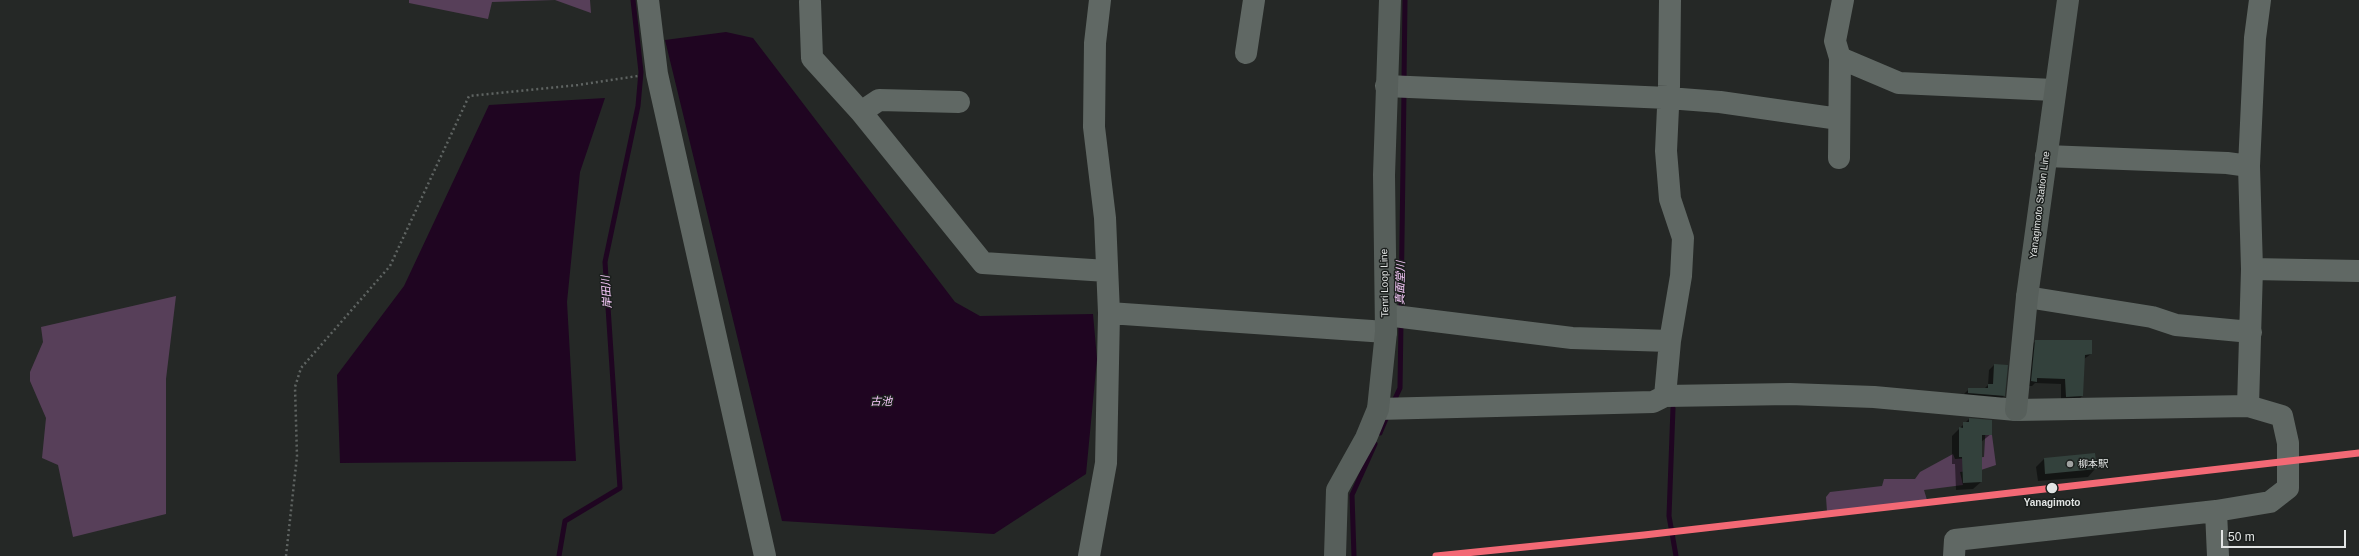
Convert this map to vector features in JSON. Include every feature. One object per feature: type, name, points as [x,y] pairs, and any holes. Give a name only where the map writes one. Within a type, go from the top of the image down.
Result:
[{"type":"main road","name":"Tenri Loop Line","points":[[1335,556],[1337,490],[1366,438],[1378,409],[1386,324],[1384,175],[1390,0]]},
{"type":"main road","name":"Yanagimoto Station Line","points":[[2016,410],[2027,297],[2054,90],[2068,0]]},
{"type":"street","points":[[648,0],[657,74],[765,556]]},
{"type":"street","points":[[1089,556],[1106,463],[1109,313],[1105,218],[1094,127],[1095,43],[1100,0]]},
{"type":"street","points":[[1246,53],[1254,0]]},
{"type":"street","points":[[1665,396],[1670,341],[1681,276],[1683,238],[1670,199],[1666,151],[1670,0]]},
{"type":"street","points":[[1839,158],[1840,58],[1835,41],[1842,0]]},
{"type":"street","points":[[2248,406],[2252,269],[2249,166],[2255,38],[2260,0]]},
{"type":"street","points":[[810,2],[812,58],[861,112],[983,263],[1107,271]]},
{"type":"street","points":[[1840,58],[1899,83],[2054,90]]},
{"type":"street","points":[[1386,86],[1668,98],[1720,102],[1839,119]]},
{"type":"street","points":[[861,112],[878,100],[960,102]]},
{"type":"street","points":[[2046,156],[2227,163],[2249,166]]},
{"type":"street","points":[[2252,269],[2359,271]]},
{"type":"street","points":[[2027,297],[2152,316],[2176,325],[2251,332]]},
{"type":"street","points":[[1109,313],[1386,324],[1572,338],[1670,341]]},
{"type":"street","points":[[1378,409],[1653,402],[1665,396],[1790,394],[1874,397],[2016,410],[2248,406],[2282,416],[2288,443],[2288,488],[2270,502],[2216,511],[1955,540],[1954,556]]},
{"type":"street","points":[[2216,511],[2218,556]]},
{"type":"path","points":[[286,556],[297,456],[295,387],[301,368],[390,266],[469,96],[578,85],[657,74]]},
{"type":"shaded area","points":[[409,0],[555,0],[492,2],[488,19],[409,3]]},
{"type":"shaded area","points":[[555,0],[590,0],[591,13]]},
{"type":"shaded area","points":[[176,296],[166,379],[166,514],[73,537],[58,465],[42,458],[46,418],[30,381],[30,372],[43,342],[41,327]]},
{"type":"shaded area","points":[[1985,435],[1992,435],[1996,465],[1981,470],[1960,472],[1963,485],[1924,490],[1927,500],[1827,512],[1826,497],[1830,492],[1882,486],[1884,479],[1915,479],[1920,472],[1953,454],[1955,459],[1984,457]]},
{"type":"water","name":"古池","points":[[726,32],[753,38],[955,302],[980,316],[1093,314],[1097,359],[1086,474],[994,534],[782,521],[665,40]]},
{"type":"water","points":[[605,98],[580,172],[567,302],[576,461],[340,463],[337,375],[404,286],[489,105]]},
{"type":"building","points":[[2035,340],[2092,340],[2092,354],[2085,355],[2083,396],[2066,397],[2065,379],[2037,378],[2037,382],[2031,381]]},
{"type":"building","points":[[1994,364],[2008,365],[2005,396],[1968,393],[1968,388],[1988,388],[1988,384],[1993,384]]},
{"type":"building","points":[[1969,418],[1992,420],[1992,435],[1982,435],[1982,482],[1963,483],[1962,457],[1959,457],[1959,427],[1963,428],[1963,422],[1969,422]]},
{"type":"building","name":"柳本駅","points":[[2095,453],[2097,469],[2045,474],[2044,458]]},
{"type":"waterway","name":"岸田川","points":[[559,556],[565,521],[620,488],[605,262],[638,106],[641,72],[633,0]]},
{"type":"waterway","name":"真面堂川","points":[[1404,81],[1405,0]]},
{"type":"waterway","name":"真面堂川","points":[[1401,311],[1404,91]]},
{"type":"waterway","name":"真面堂川","points":[[1393,403],[1400,388],[1401,321]]},
{"type":"waterway","points":[[1673,408],[1669,516],[1676,556]]},
{"type":"waterway","name":"真面堂川","points":[[1380,433],[1388,414]]},
{"type":"waterway","name":"真面堂川","points":[[1354,556],[1352,495],[1375,444]]},
{"type":"transit line","points":[[1436,556],[1644,535],[2359,453]]},
{"type":"place","name":"柳本駅","points":[[2070,464]]},
{"type":"place","name":"Yanagimoto","points":[[2052,488]]}]
